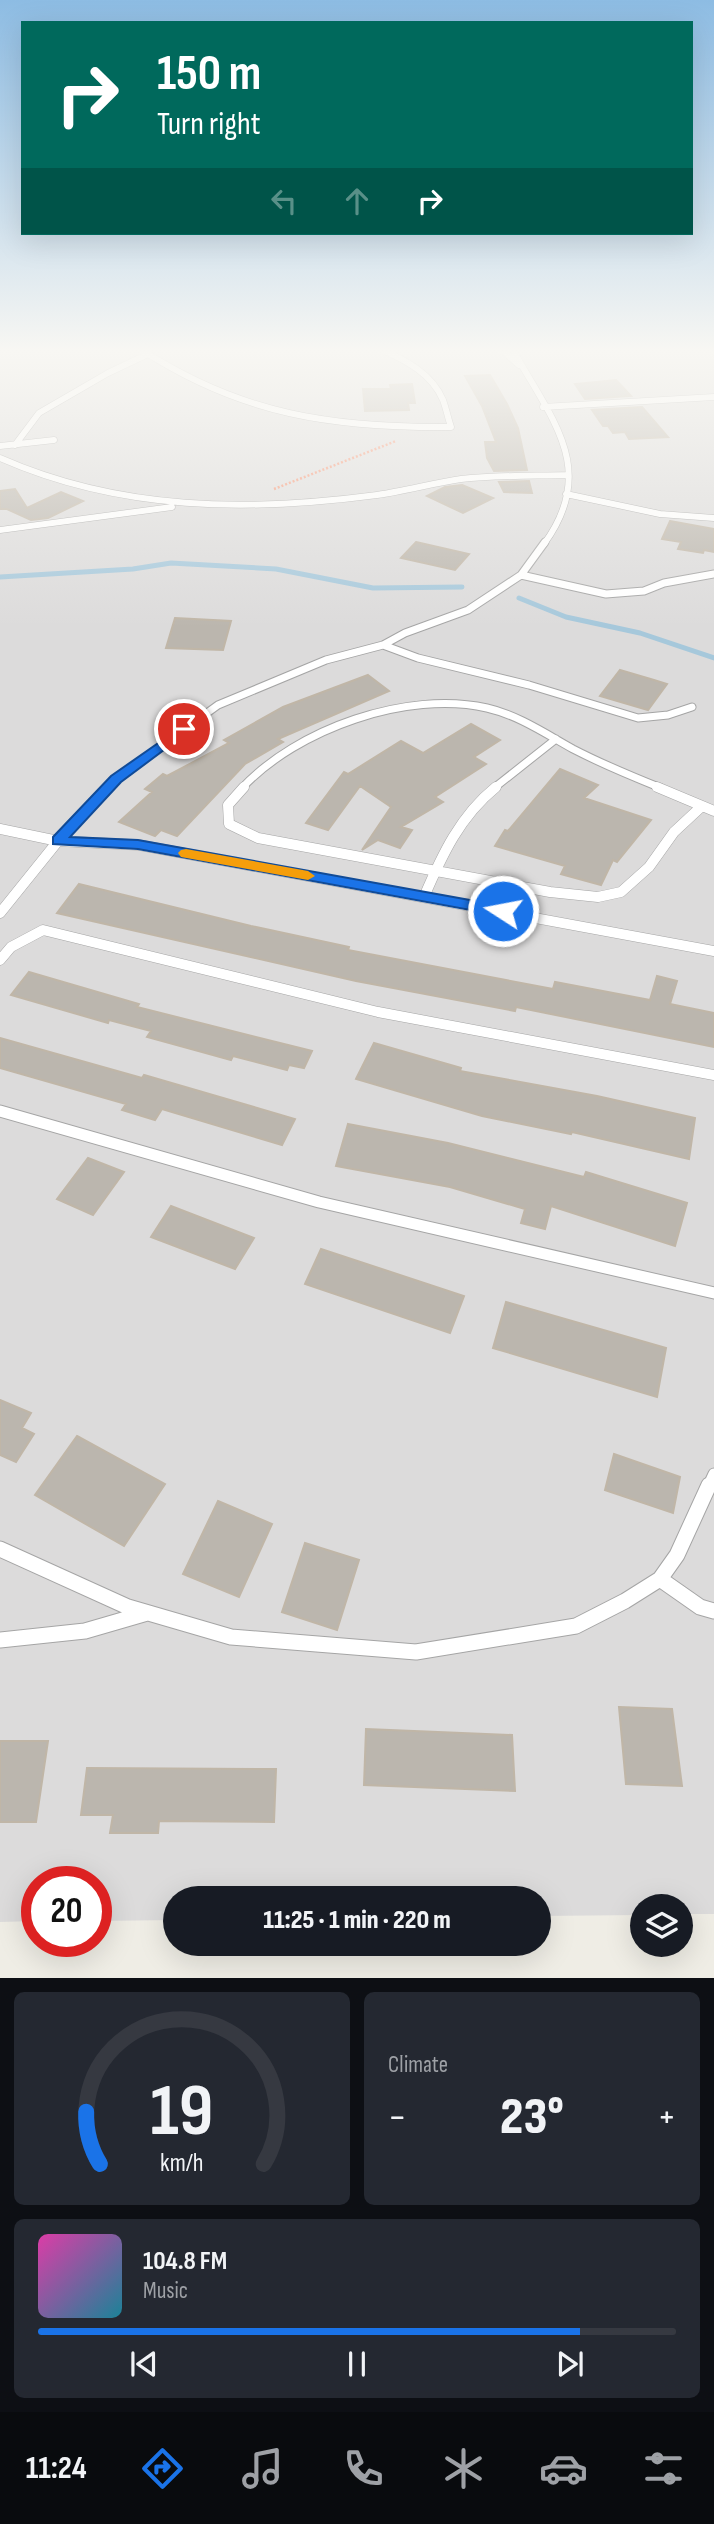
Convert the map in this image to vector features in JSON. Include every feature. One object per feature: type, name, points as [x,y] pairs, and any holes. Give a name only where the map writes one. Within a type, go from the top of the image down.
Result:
[{"type":"lane","points":[[0,446],[36,442]]},
{"type":"lane","points":[[0,913],[58,841],[116,779],[218,705],[326,660],[383,645],[405,633],[468,610],[521,575],[557,526],[566,503],[570,464],[564,442]]},
{"type":"lane","points":[[0,458],[36,474],[151,501],[186,505],[290,504],[379,495],[463,479],[568,475]]},
{"type":"lane","points":[[566,494],[660,514],[714,518]]},
{"type":"lane","points":[[0,530],[186,505]]},
{"type":"lane","points":[[521,575],[606,594],[644,591],[664,583],[714,574]]},
{"type":"lane","points":[[383,645],[418,658],[529,685],[638,718],[668,715],[692,707]]},
{"type":"lane","points":[[702,806],[674,832],[649,867],[621,892],[598,898],[436,872],[258,838],[229,824],[228,805],[249,781],[281,754],[322,732],[388,710],[443,705],[486,708],[533,726],[588,756],[714,811]]},
{"type":"lane","points":[[425,897],[447,844],[486,795],[556,739]]},
{"type":"lane","points":[[0,829],[58,841],[138,845],[714,951]]},
{"type":"lane","points":[[0,960],[11,947],[43,930],[378,1012],[714,1075]]},
{"type":"lane","points":[[0,1111],[319,1202],[714,1293]]},
{"type":"lane","points":[[0,1549],[128,1607],[230,1637],[416,1652],[576,1626],[660,1580],[677,1555],[714,1474]]},
{"type":"lane","points":[[660,1580],[700,1607],[714,1611]]},
{"type":"lane","points":[[0,1640],[85,1631],[147,1613]]},
{"type":"path","points":[[273,490],[393,442]]},
{"type":"shaded area","points":[[0,442],[714,442],[714,1914],[693,1914],[693,1894],[630,1894],[630,1915],[551,1916],[551,1886],[163,1886],[163,1920],[112,1921],[112,1866],[21,1866],[21,1921],[0,1922]]},
{"type":"building","points":[[485,442],[521,442],[527,470],[494,471],[487,458]]},
{"type":"building","points":[[529,481],[532,493],[504,492],[499,482]]},
{"type":"building","points":[[462,485],[493,498],[463,513],[427,496],[445,487]]},
{"type":"building","points":[[15,489],[27,508],[61,492],[83,501],[48,518],[31,520],[7,509],[0,509],[0,491]]},
{"type":"building","points":[[670,521],[714,529],[714,552],[678,549],[681,542],[662,539]]},
{"type":"building","points":[[416,542],[469,554],[455,570],[401,558]]},
{"type":"building","points":[[175,618],[231,621],[223,650],[166,648]]},
{"type":"building","points":[[620,670],[667,684],[648,710],[600,696]]},
{"type":"building","points":[[368,675],[389,691],[278,739],[283,742],[245,764],[177,836],[161,830],[155,836],[119,822],[152,792],[145,789],[163,774],[167,776],[229,743],[224,740],[283,707]]},
{"type":"building","points":[[471,724],[500,740],[474,757],[486,764],[435,797],[443,802],[401,827],[412,830],[400,848],[378,840],[362,850],[391,807],[360,786],[328,830],[306,823],[344,772],[348,774],[401,741],[423,753]]},
{"type":"building","points":[[560,769],[598,785],[584,798],[651,820],[617,862],[613,860],[601,885],[561,874],[565,866],[495,846],[505,830],[508,831]]},
{"type":"building","points":[[79,884],[349,947],[348,950],[553,989],[555,982],[650,1000],[657,976],[677,981],[670,1004],[714,1013],[714,1047],[516,1007],[515,1011],[356,981],[57,913]]},
{"type":"building","points":[[29,972],[139,1004],[137,1007],[312,1051],[304,1068],[289,1065],[287,1070],[233,1056],[231,1060],[147,1037],[151,1031],[109,1020],[108,1023],[11,995]]},
{"type":"building","points":[[0,1038],[142,1078],[144,1075],[295,1119],[282,1145],[162,1109],[155,1120],[122,1110],[126,1104],[0,1068]]},
{"type":"building","points":[[374,1043],[461,1068],[460,1071],[597,1096],[695,1118],[689,1159],[572,1132],[571,1134],[482,1116],[356,1079]]},
{"type":"building","points":[[348,1124],[448,1143],[584,1177],[586,1172],[687,1203],[675,1246],[551,1206],[545,1229],[521,1223],[525,1209],[450,1187],[336,1166]]},
{"type":"building","points":[[88,1158],[124,1172],[93,1215],[57,1199]]},
{"type":"building","points":[[171,1206],[254,1238],[235,1269],[151,1237]]},
{"type":"building","points":[[321,1249],[464,1296],[450,1333],[305,1284]]},
{"type":"building","points":[[506,1302],[666,1348],[657,1397],[493,1348]]},
{"type":"building","points":[[0,1400],[31,1413],[22,1428],[34,1434],[16,1462],[0,1455]]},
{"type":"building","points":[[77,1436],[165,1484],[124,1546],[35,1495]]},
{"type":"building","points":[[614,1454],[680,1477],[673,1513],[605,1490]]},
{"type":"building","points":[[218,1501],[272,1524],[239,1597],[183,1574]]},
{"type":"building","points":[[305,1543],[359,1560],[337,1630],[282,1612]]},
{"type":"building","points":[[619,1707],[672,1709],[682,1786],[626,1784]]},
{"type":"building","points":[[366,1729],[512,1735],[515,1791],[364,1785]]},
{"type":"building","points":[[0,1741],[48,1741],[36,1822],[0,1822]]},
{"type":"building","points":[[87,1768],[276,1769],[274,1822],[159,1821],[158,1833],[110,1833],[113,1815],[81,1815]]},
{"type":"waterway","points":[[0,577],[133,569],[171,563],[276,569],[373,588],[462,587]]},
{"type":"waterway","points":[[519,598],[566,617],[640,633],[714,658]]},
{"type":"slow traffic","points":[[186,853],[308,876]]},
{"type":"route","points":[[184,729],[116,779],[58,841],[138,845],[503,911]]}]
